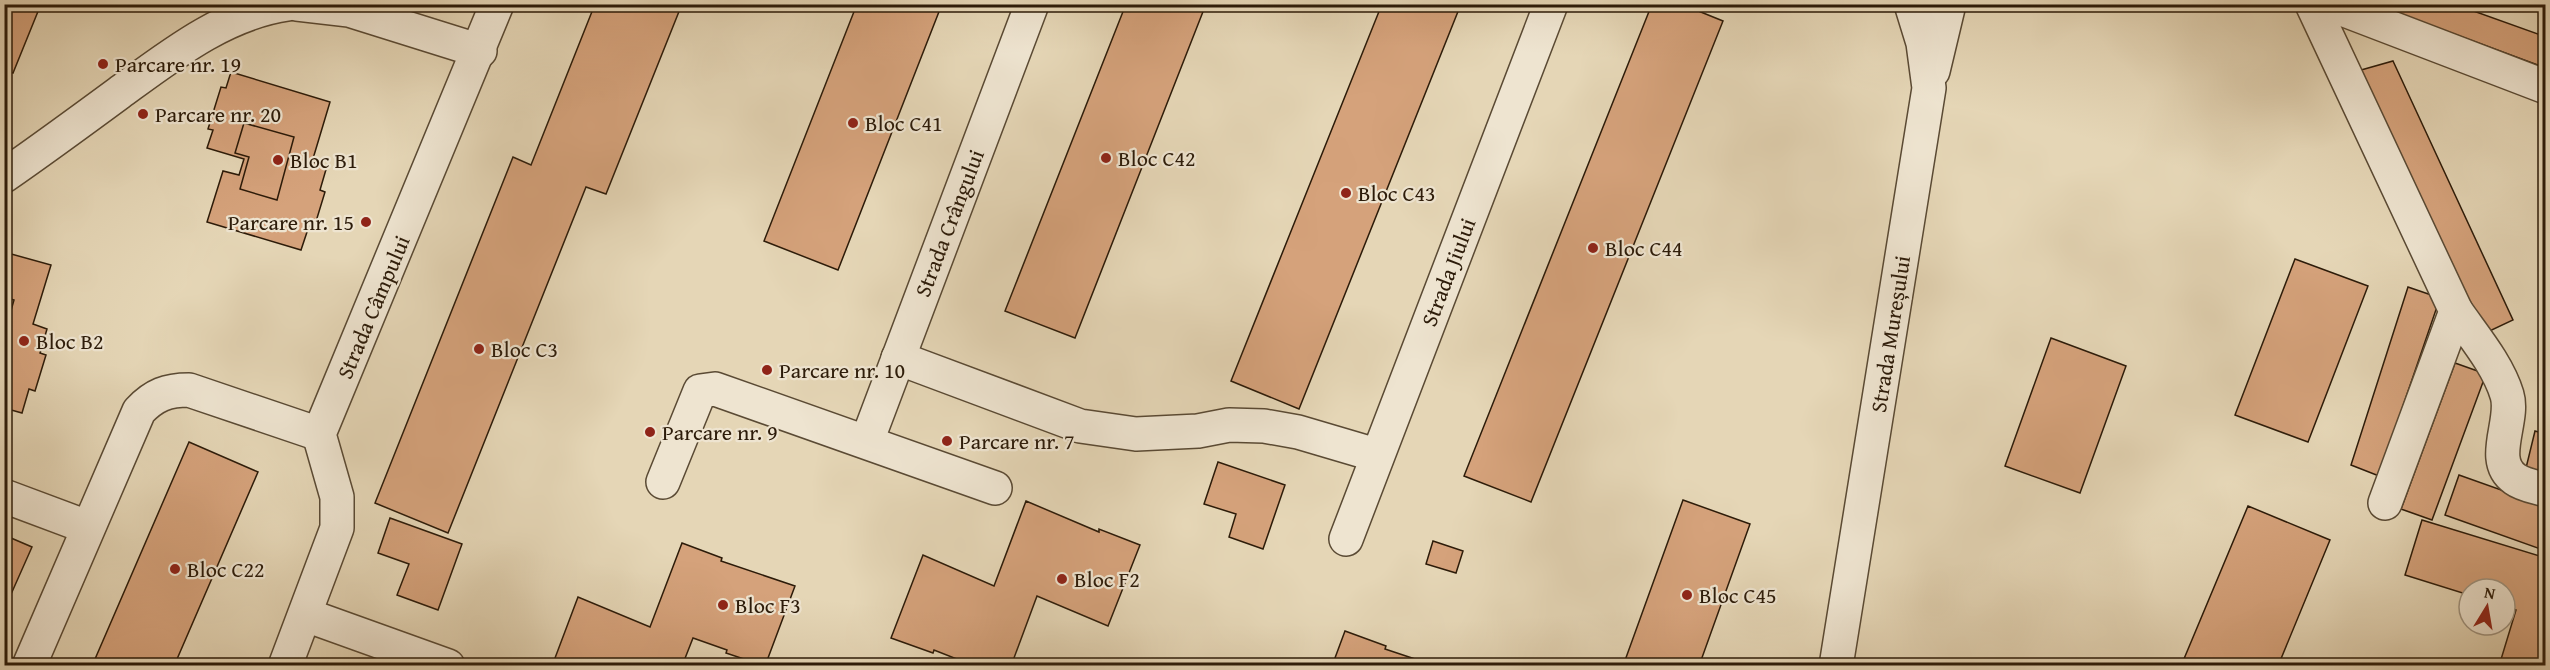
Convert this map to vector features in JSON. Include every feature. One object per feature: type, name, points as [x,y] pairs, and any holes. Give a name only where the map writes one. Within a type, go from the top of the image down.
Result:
[{"type":"street","points":[[4,176],[153,68],[223,23],[261,8],[288,4]]},
{"type":"street","points":[[297,4],[349,10],[480,51]]},
{"type":"street","name":"Strada Câmpului","points":[[319,434],[480,51],[497,4]]},
{"type":"street","name":"Strada Crângului","points":[[867,441],[1032,4]]},
{"type":"street","name":"Strada Jiului","points":[[1346,539],[1376,455],[1551,4]]},
{"type":"street","name":"Strada Mureșului","points":[[1836,666],[1929,88],[1921,34],[1911,4]]},
{"type":"street","points":[[1929,88],[1949,4]]},
{"type":"street","points":[[2312,4],[2456,311],[2502,381],[2508,398],[2503,461],[2507,471],[2515,480],[2546,490]]},
{"type":"street","points":[[2329,4],[2546,87]]},
{"type":"street","points":[[2385,503],[2456,311]]},
{"type":"street","points":[[898,358],[1080,426],[1136,434],[1198,431],[1229,425],[1264,426],[1298,432],[1376,455]]},
{"type":"street","points":[[663,482],[700,391],[705,388],[715,389],[867,441],[995,488]]},
{"type":"street","points":[[29,666],[87,527],[139,411],[150,400],[170,390],[189,390],[319,434],[337,497],[337,528],[285,666]]},
{"type":"street","points":[[4,496],[87,527]]},
{"type":"street","points":[[306,615],[448,666]]},
{"type":"building","points":[[4,4],[41,4],[13,73],[4,70]]},
{"type":"building","name":"Bloc C3","points":[[595,4],[682,4],[606,194],[586,187],[448,533],[375,503],[513,157],[531,165]]},
{"type":"building","name":"Bloc C41","points":[[857,4],[942,4],[838,270],[764,241]]},
{"type":"building","name":"Bloc C42","points":[[1126,4],[1206,4],[1075,338],[1005,311]]},
{"type":"building","name":"Bloc C43","points":[[1382,4],[1461,4],[1299,409],[1231,381]]},
{"type":"building","name":"Bloc C44","points":[[1652,4],[1681,4],[1723,21],[1531,502],[1464,476]]},
{"type":"building","points":[[2373,4],[2454,4],[2546,37],[2546,68]]},
{"type":"building","points":[[2393,61],[2513,320],[2479,336],[2354,72]]},
{"type":"building","name":"Bloc B1","points":[[231,72],[330,102],[312,162],[327,166],[320,190],[325,192],[314,228],[309,226],[301,250],[207,222],[223,171],[239,175],[244,159],[207,148],[213,130],[208,129],[221,87],[226,88]]},
{"type":"building","points":[[244,123],[294,137],[277,200],[240,189],[249,157],[235,153]]},
{"type":"building","name":"Bloc B2","points":[[4,252],[51,265],[33,324],[47,329],[40,353],[46,355],[35,391],[29,389],[22,413],[4,408]]},
{"type":"building","points":[[2295,259],[2368,286],[2308,442],[2235,415]]},
{"type":"building","points":[[2408,287],[2440,298],[2379,476],[2351,465]]},
{"type":"building","points":[[4,297],[14,300],[4,335]]},
{"type":"building","points":[[2051,338],[2126,366],[2080,493],[2005,466]]},
{"type":"building","points":[[2455,363],[2486,374],[2432,520],[2401,509]]},
{"type":"building","points":[[2535,431],[2546,434],[2546,474],[2526,468]]},
{"type":"building","name":"Bloc C22","points":[[189,442],[258,472],[174,666],[92,666]]},
{"type":"building","points":[[1218,462],[1285,485],[1263,549],[1229,537],[1236,514],[1204,504]]},
{"type":"building","points":[[2459,475],[2546,506],[2546,551],[2445,515]]},
{"type":"building","name":"Bloc C45","points":[[1683,500],[1750,524],[1699,666],[1623,666]]},
{"type":"building","name":"Bloc F2","points":[[1026,501],[1099,532],[1099,529],[1140,545],[1108,626],[1037,596],[1011,666],[967,666],[967,663],[934,650],[933,653],[891,638],[923,555],[994,586]]},
{"type":"building","points":[[2248,506],[2330,540],[2278,666],[2181,666]]},
{"type":"building","points":[[390,518],[462,544],[438,610],[397,595],[409,564],[378,553]]},
{"type":"building","points":[[2422,520],[2546,558],[2543,666],[2499,666],[2508,637],[2517,637],[2517,577],[2457,577],[2457,591],[2405,575]]},
{"type":"building","points":[[4,535],[32,547],[4,610]]},
{"type":"building","points":[[1433,541],[1463,551],[1456,573],[1426,564]]},
{"type":"building","name":"Bloc F3","points":[[682,543],[722,558],[721,561],[795,586],[765,666],[726,653],[727,650],[693,638],[682,666],[552,666],[578,597],[650,627]]},
{"type":"building","points":[[1345,631],[1386,646],[1385,649],[1436,666],[1332,666]]},
{"type":"place","name":"Parcare nr. 19","points":[[103,64]]},
{"type":"place","name":"Parcare nr. 20","points":[[143,114]]},
{"type":"place","name":"Bloc C41","points":[[853,123]]},
{"type":"place","name":"Bloc C42","points":[[1106,158]]},
{"type":"place","name":"Bloc B1","points":[[278,160]]},
{"type":"place","name":"Bloc C43","points":[[1346,193]]},
{"type":"place","name":"Parcare nr. 15","points":[[366,222]]},
{"type":"place","name":"Bloc C44","points":[[1593,248]]},
{"type":"place","name":"Bloc B2","points":[[24,341]]},
{"type":"place","name":"Bloc C3","points":[[479,349]]},
{"type":"place","name":"Parcare nr. 10","points":[[767,370]]},
{"type":"place","name":"Parcare nr. 9","points":[[650,432]]},
{"type":"place","name":"Parcare nr. 7","points":[[947,441]]},
{"type":"place","name":"Bloc C22","points":[[175,569]]},
{"type":"place","name":"Bloc F2","points":[[1062,579]]},
{"type":"place","name":"Bloc C45","points":[[1687,595]]},
{"type":"place","name":"Bloc F3","points":[[723,605]]}]
